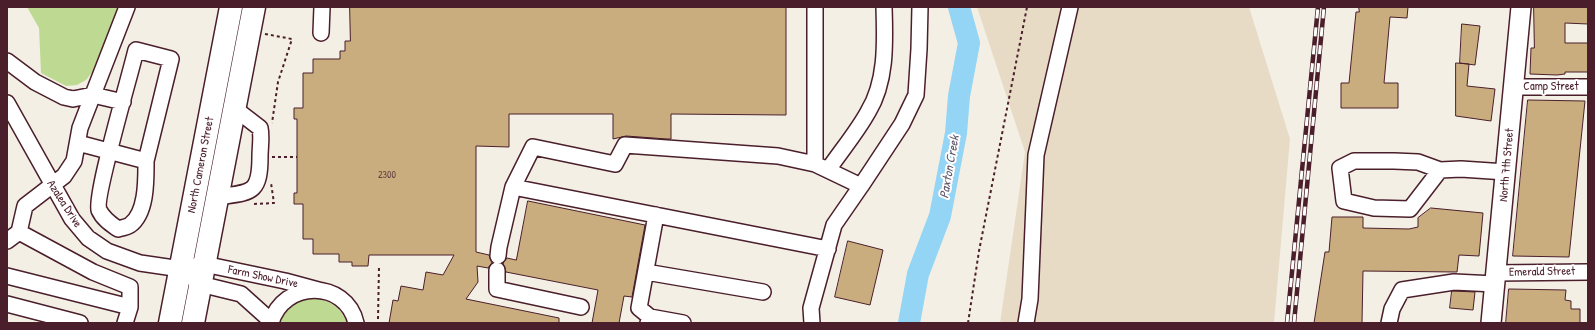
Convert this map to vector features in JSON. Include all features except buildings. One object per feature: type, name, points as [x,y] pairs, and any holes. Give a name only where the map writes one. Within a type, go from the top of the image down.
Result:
[{"type":"highway","name":"North Cameron Street","points":[[170,323],[231,7]]},
{"type":"highway","name":"North Cameron Street","points":[[193,323],[254,7]]},
{"type":"main road","name":"North 7th Street","points":[[1491,323],[1521,7]]},
{"type":"street","points":[[7,242],[19,232],[25,206],[52,186],[69,170],[74,161],[80,128],[127,7]]},
{"type":"street","points":[[321,33],[322,7]]},
{"type":"street","points":[[815,7],[822,167]]},
{"type":"street","points":[[822,167],[869,111],[880,83],[885,43],[884,7]]},
{"type":"street","points":[[812,323],[811,308],[834,225],[862,186],[902,124],[916,95],[920,7]]},
{"type":"street","points":[[1026,323],[1030,299],[1036,155],[1070,7]]},
{"type":"street","points":[[136,50],[171,59],[146,161],[146,182],[141,210],[131,224],[118,229],[106,221],[98,209],[100,190],[110,152],[136,50]]},
{"type":"street","points":[[7,62],[35,82],[64,97],[73,99],[93,95],[123,102]]},
{"type":"street","name":"Camp Street","points":[[1514,87],[1588,87]]},
{"type":"street","name":"Azalea Drive","points":[[7,103],[52,186],[79,229],[97,245],[129,260],[180,269]]},
{"type":"street","points":[[217,197],[250,191],[257,184],[260,173],[260,128],[234,108]]},
{"type":"street","points":[[7,128],[23,132]]},
{"type":"street","points":[[78,143],[146,161]]},
{"type":"street","points":[[581,307],[497,289],[499,247],[512,187],[533,147],[615,164],[624,145],[778,156],[822,167],[862,186]]},
{"type":"street","points":[[1440,170],[1410,209],[1374,208],[1344,201],[1340,168],[1354,161],[1418,162],[1440,170],[1461,169],[1506,172]]},
{"type":"street","points":[[512,187],[828,249]]},
{"type":"street","points":[[656,215],[639,308],[649,320],[682,323]]},
{"type":"street","points":[[19,232],[93,272],[130,287],[130,307],[125,323]]},
{"type":"street","name":"Farm Show Drive","points":[[180,269],[202,274],[285,280],[322,291],[331,294],[346,304],[356,323]]},
{"type":"street","points":[[646,272],[763,292]]},
{"type":"street","name":"Emerald Street","points":[[1389,323],[1392,309],[1402,290],[1454,282],[1588,272]]},
{"type":"street","name":"Farm Show Drive","points":[[202,274],[227,289],[240,294],[271,322]]},
{"type":"street","points":[[7,276],[130,307]]},
{"type":"street","points":[[271,322],[275,312],[287,298],[304,291],[322,291]]},
{"type":"street","points":[[7,304],[80,323]]},
{"type":"path","points":[[968,323],[979,251],[1027,7]]},
{"type":"path","points":[[258,32],[292,39],[278,82],[272,124]]},
{"type":"path","points":[[270,151],[270,157],[297,157]]},
{"type":"path","points":[[253,204],[274,203],[271,179]]},
{"type":"path","points":[[378,319],[379,266]]},
{"type":"shaded area","points":[[977,7],[1249,7],[1290,139],[1274,323],[1000,323],[1025,152]]},
{"type":"green space","points":[[27,7],[118,7],[94,70],[86,80],[77,85],[66,86],[41,73],[39,28]]},
{"type":"green space","points":[[316,298],[331,303],[339,309],[347,323],[280,323],[286,312],[294,305],[304,300]]},
{"type":"waterway","name":"Paxton Creek","points":[[909,323],[918,274],[940,216],[956,133],[959,96],[969,43],[959,7]]},
{"type":"railway","points":[[1287,323],[1318,7]]},
{"type":"railway","points":[[1294,323],[1324,7]]}]
